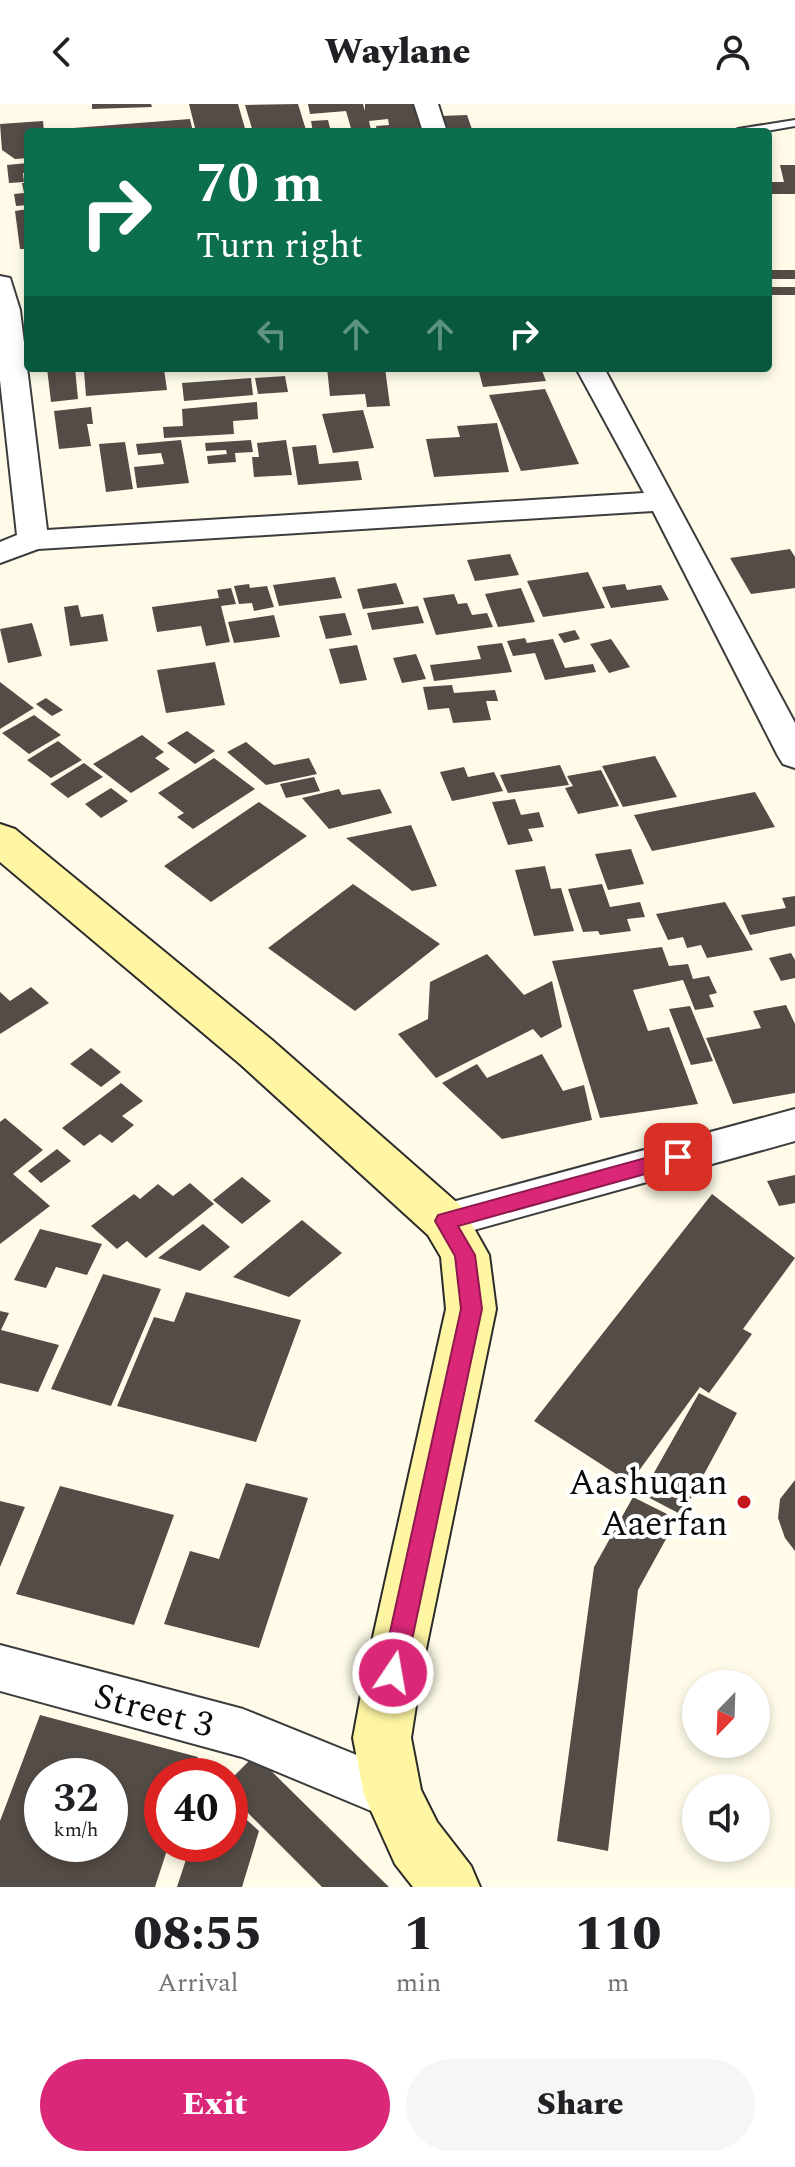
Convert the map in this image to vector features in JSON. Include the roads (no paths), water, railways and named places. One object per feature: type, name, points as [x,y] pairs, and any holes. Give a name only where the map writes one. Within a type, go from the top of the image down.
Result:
[{"type":"street","points":[[426,104],[434,128]]},
{"type":"street","points":[[11,301],[33,540]]},
{"type":"street","points":[[592,372],[795,756]]},
{"type":"street","points":[[0,553],[33,540],[663,501]]},
{"type":"street","points":[[0,839],[256,1052],[445,1221],[465,1255],[471,1309],[393,1673],[382,1738],[393,1795],[416,1843],[450,1887]]},
{"type":"street","points":[[445,1221],[795,1125]]},
{"type":"street","name":"Street 3","points":[[0,1668],[243,1733],[393,1795]]},
{"type":"lane","points":[[763,128],[795,123]]},
{"type":"place","name":"Aashuqan Aaerfan","points":[[744,1502]]}]
